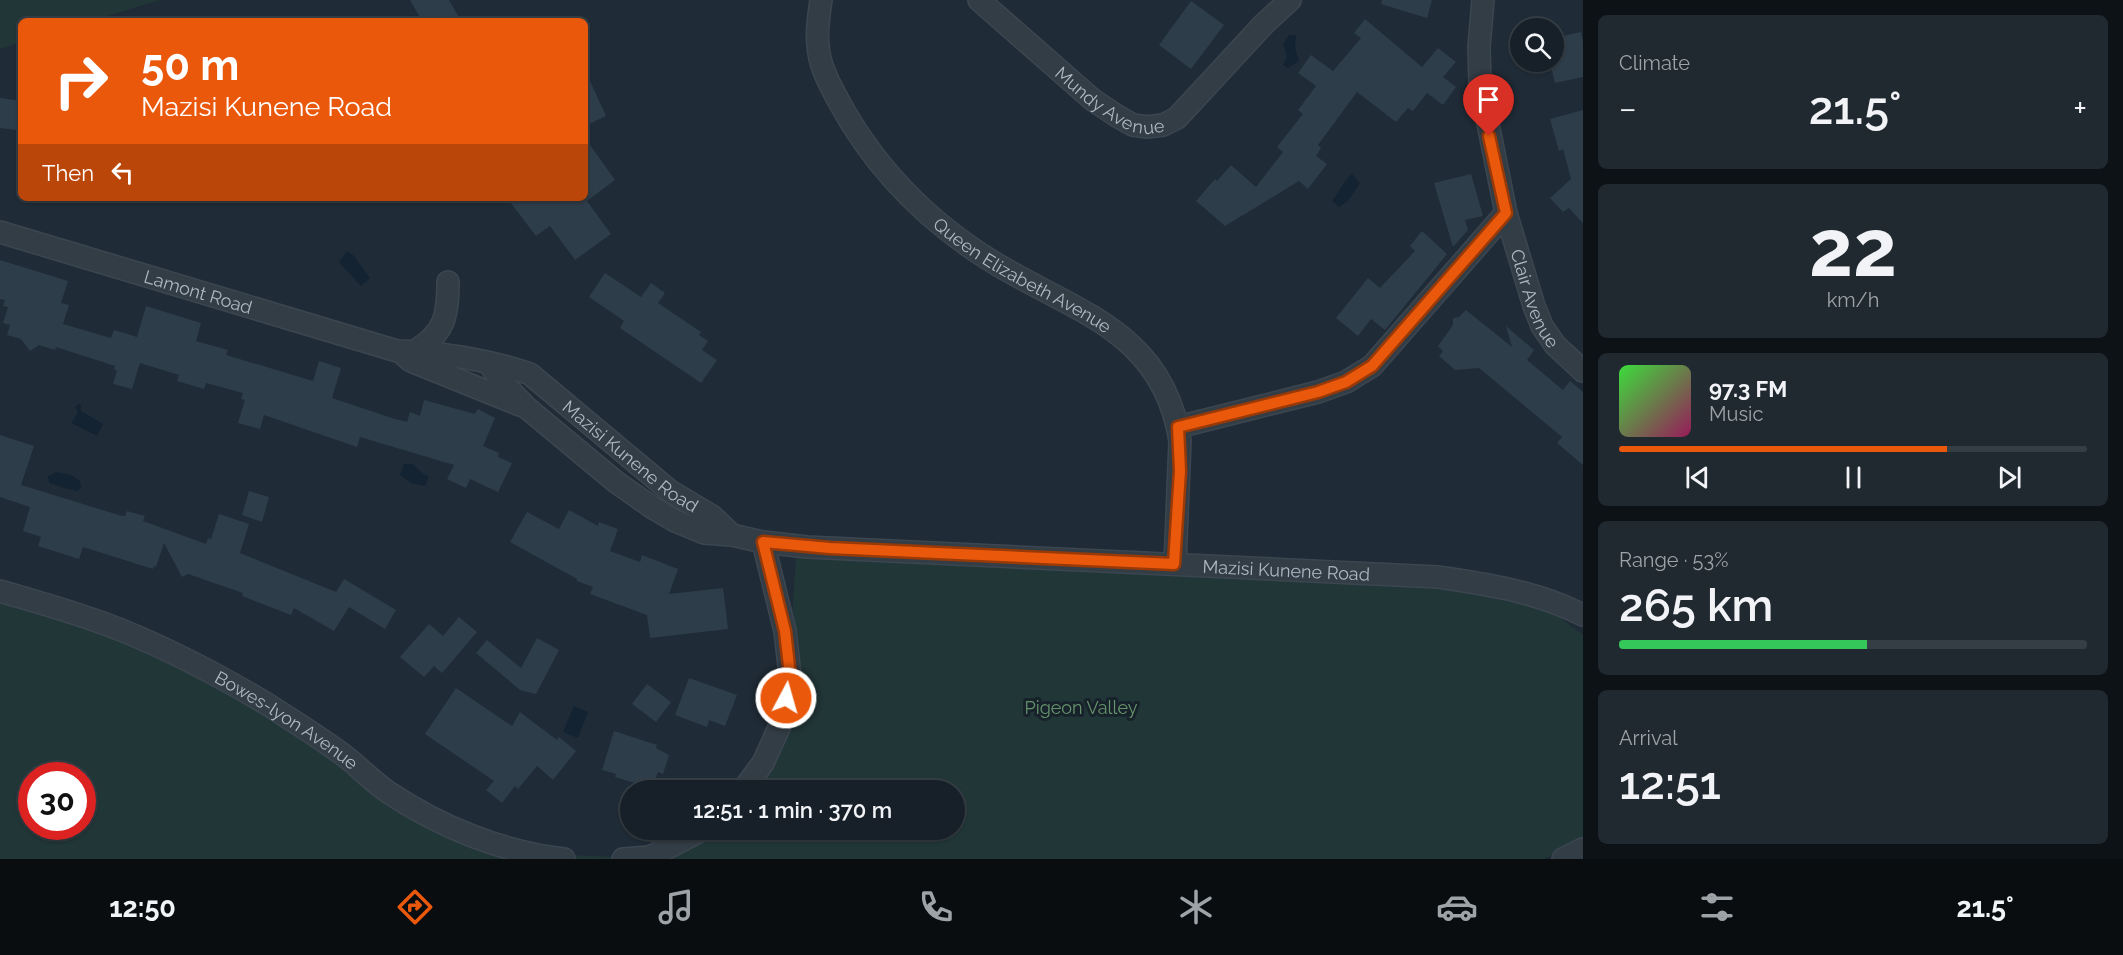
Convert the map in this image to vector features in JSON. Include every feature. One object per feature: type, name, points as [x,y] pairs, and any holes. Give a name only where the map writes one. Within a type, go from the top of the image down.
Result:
[{"type":"street","name":"Queen Elizabeth Avenue","points":[[821,0],[818,44],[821,62],[848,119],[881,165],[925,212],[951,233],[993,262],[1095,316],[1131,343],[1163,386],[1178,427],[1180,471],[1174,564]]},
{"type":"street","name":"Mundy Avenue","points":[[979,0],[1093,100],[1132,125],[1148,127],[1163,125],[1177,118],[1264,24],[1290,0]]},
{"type":"street","name":"Clair Avenue","points":[[1483,0],[1479,47],[1480,84],[1506,213],[1542,326],[1555,345],[1583,371]]},
{"type":"street","points":[[1178,427],[1318,392],[1346,382],[1372,366],[1506,213]]},
{"type":"street","name":"Lamont Road","points":[[0,232],[406,351],[509,366],[530,374]]},
{"type":"street","points":[[406,351],[435,336],[443,323],[448,307],[448,282]]},
{"type":"street","name":"Lamont Road","points":[[406,351],[411,361],[527,408]]},
{"type":"street","points":[[489,363],[500,380],[527,408]]},
{"type":"street","name":"Mazisi Kunene Road","points":[[530,374],[670,491],[712,516],[732,535]]},
{"type":"street","name":"Mazisi Kunene Road","points":[[527,408],[616,482],[675,521],[704,533],[732,535],[763,542],[830,548],[1438,577],[1524,591],[1556,602],[1583,615]]},
{"type":"street","points":[[751,780],[763,764],[782,721],[790,675],[785,631],[763,542]]},
{"type":"street","name":"Bowes-lyon Avenue","points":[[0,591],[120,630],[190,661],[267,704],[346,757],[386,791],[430,818],[477,838],[534,856],[564,859]]},
{"type":"street","points":[[623,859],[650,856],[682,840]]},
{"type":"street","points":[[1563,859],[1583,849]]},
{"type":"green space","points":[[0,0],[160,0],[101,18],[18,18],[18,43],[0,49]]},
{"type":"green space","name":"Pigeon Valley","points":[[797,542],[1514,583],[1583,635],[1583,837],[1545,859],[0,859],[0,587],[221,674],[388,793],[545,854],[617,857],[657,847],[673,840],[965,840],[965,780],[742,780],[782,705],[790,649]]},
{"type":"water","points":[[1289,35],[1296,35],[1295,48],[1299,61],[1288,68],[1283,65],[1287,56],[1283,44]]},
{"type":"water","points":[[1352,174],[1360,183],[1348,201],[1339,207],[1332,201],[1346,179]]},
{"type":"water","points":[[347,251],[354,256],[370,278],[361,286],[339,262]]},
{"type":"water","points":[[79,404],[81,411],[103,424],[97,436],[71,423],[78,413],[75,407]]},
{"type":"water","points":[[404,464],[413,464],[423,474],[429,476],[425,486],[411,483],[400,475]]},
{"type":"water","points":[[56,472],[71,475],[80,481],[81,488],[77,491],[49,483],[48,476]]},
{"type":"water","points":[[574,706],[588,712],[578,738],[563,732]]},
{"type":"building","points":[[410,0],[449,0],[459,18],[420,18]]},
{"type":"building","points":[[1382,0],[1432,0],[1427,18],[1381,4]]},
{"type":"building","points":[[1191,1],[1224,25],[1191,69],[1159,45]]},
{"type":"building","points":[[1365,19],[1422,67],[1438,48],[1456,62],[1443,77],[1456,87],[1443,105],[1427,93],[1413,111],[1408,108],[1396,122],[1357,92],[1318,145],[1321,148],[1316,156],[1327,164],[1308,189],[1299,181],[1225,226],[1196,201],[1231,165],[1256,187],[1283,152],[1277,147],[1303,114],[1298,110],[1316,86],[1298,73],[1311,55],[1333,71],[1361,38],[1354,33]]},
{"type":"building","points":[[1581,32],[1583,77],[1555,83],[1552,72],[1564,72],[1564,36]]},
{"type":"building","points":[[588,77],[606,116],[588,125]]},
{"type":"building","points":[[0,98],[18,101],[16,130],[0,128]]},
{"type":"building","points":[[1583,110],[1583,223],[1569,208],[1563,212],[1550,198],[1571,179],[1563,149],[1559,151],[1550,119]]},
{"type":"building","points":[[588,142],[615,180],[588,200]]},
{"type":"building","points":[[1471,174],[1483,216],[1465,220],[1468,230],[1453,247],[1434,183]]},
{"type":"building","points":[[509,201],[587,201],[611,234],[575,260],[550,226],[536,236]]},
{"type":"building","points":[[1422,231],[1447,254],[1385,330],[1371,319],[1358,336],[1336,318],[1368,278],[1380,288],[1415,251],[1410,246]]},
{"type":"building","points":[[0,260],[68,281],[61,303],[69,305],[63,324],[111,338],[114,330],[137,337],[146,306],[201,323],[196,341],[228,350],[226,355],[313,381],[319,361],[341,368],[332,398],[395,419],[407,422],[410,412],[420,416],[424,400],[475,414],[478,409],[495,418],[483,446],[499,453],[498,457],[512,463],[498,492],[470,479],[466,488],[447,479],[454,465],[360,437],[357,447],[264,415],[260,429],[238,423],[245,400],[241,399],[243,393],[206,383],[204,389],[177,381],[179,375],[140,363],[132,389],[113,384],[117,371],[114,369],[115,366],[56,347],[55,350],[39,345],[30,351],[21,339],[7,335],[10,325],[3,323],[8,307],[3,306],[5,300],[0,299]]},
{"type":"building","points":[[605,273],[641,297],[651,283],[665,293],[658,303],[701,332],[699,335],[708,341],[702,350],[717,360],[701,383],[620,328],[624,321],[589,297]]},
{"type":"building","points":[[1466,310],[1512,347],[1506,326],[1534,350],[1527,360],[1563,390],[1570,381],[1583,392],[1583,465],[1557,443],[1562,437],[1479,368],[1455,370],[1439,356],[1443,351],[1438,346],[1453,325],[1453,318],[1459,317]]},
{"type":"building","points":[[0,435],[34,446],[21,485],[122,516],[125,516],[127,511],[145,516],[143,521],[206,544],[208,538],[211,539],[219,514],[249,524],[240,553],[336,592],[344,579],[396,610],[385,629],[349,607],[334,631],[294,608],[291,615],[242,596],[243,593],[188,574],[182,577],[164,543],[156,567],[154,566],[153,569],[83,547],[79,559],[38,546],[41,537],[23,531],[30,507],[0,497]]},
{"type":"building","points":[[249,491],[269,497],[262,522],[242,515]]},
{"type":"building","points":[[569,510],[598,526],[599,522],[618,529],[610,551],[640,562],[642,555],[678,569],[669,594],[723,588],[728,629],[650,638],[647,615],[590,594],[593,587],[577,581],[510,542],[527,512],[559,529]]},
{"type":"building","points":[[459,617],[477,632],[442,673],[434,666],[424,677],[400,657],[429,624],[443,636]]},
{"type":"building","points":[[537,638],[559,650],[536,694],[520,690],[476,653],[487,640],[521,668]]},
{"type":"building","points":[[689,678],[737,695],[725,726],[709,720],[707,727],[675,715]]},
{"type":"building","points":[[647,684],[671,702],[656,722],[632,704]]},
{"type":"building","points":[[456,688],[512,726],[520,712],[557,740],[559,737],[576,751],[553,780],[537,766],[518,789],[515,786],[502,803],[486,790],[494,781],[425,734]]},
{"type":"building","points":[[614,731],[657,745],[656,748],[669,755],[663,774],[658,772],[655,780],[625,780],[615,777],[616,774],[602,770]]},
{"type":"route","points":[[786,698],[790,675],[785,631],[763,542],[807,547],[1174,564],[1180,471],[1178,427],[1318,392],[1346,382],[1372,366],[1506,213],[1489,136]]}]
